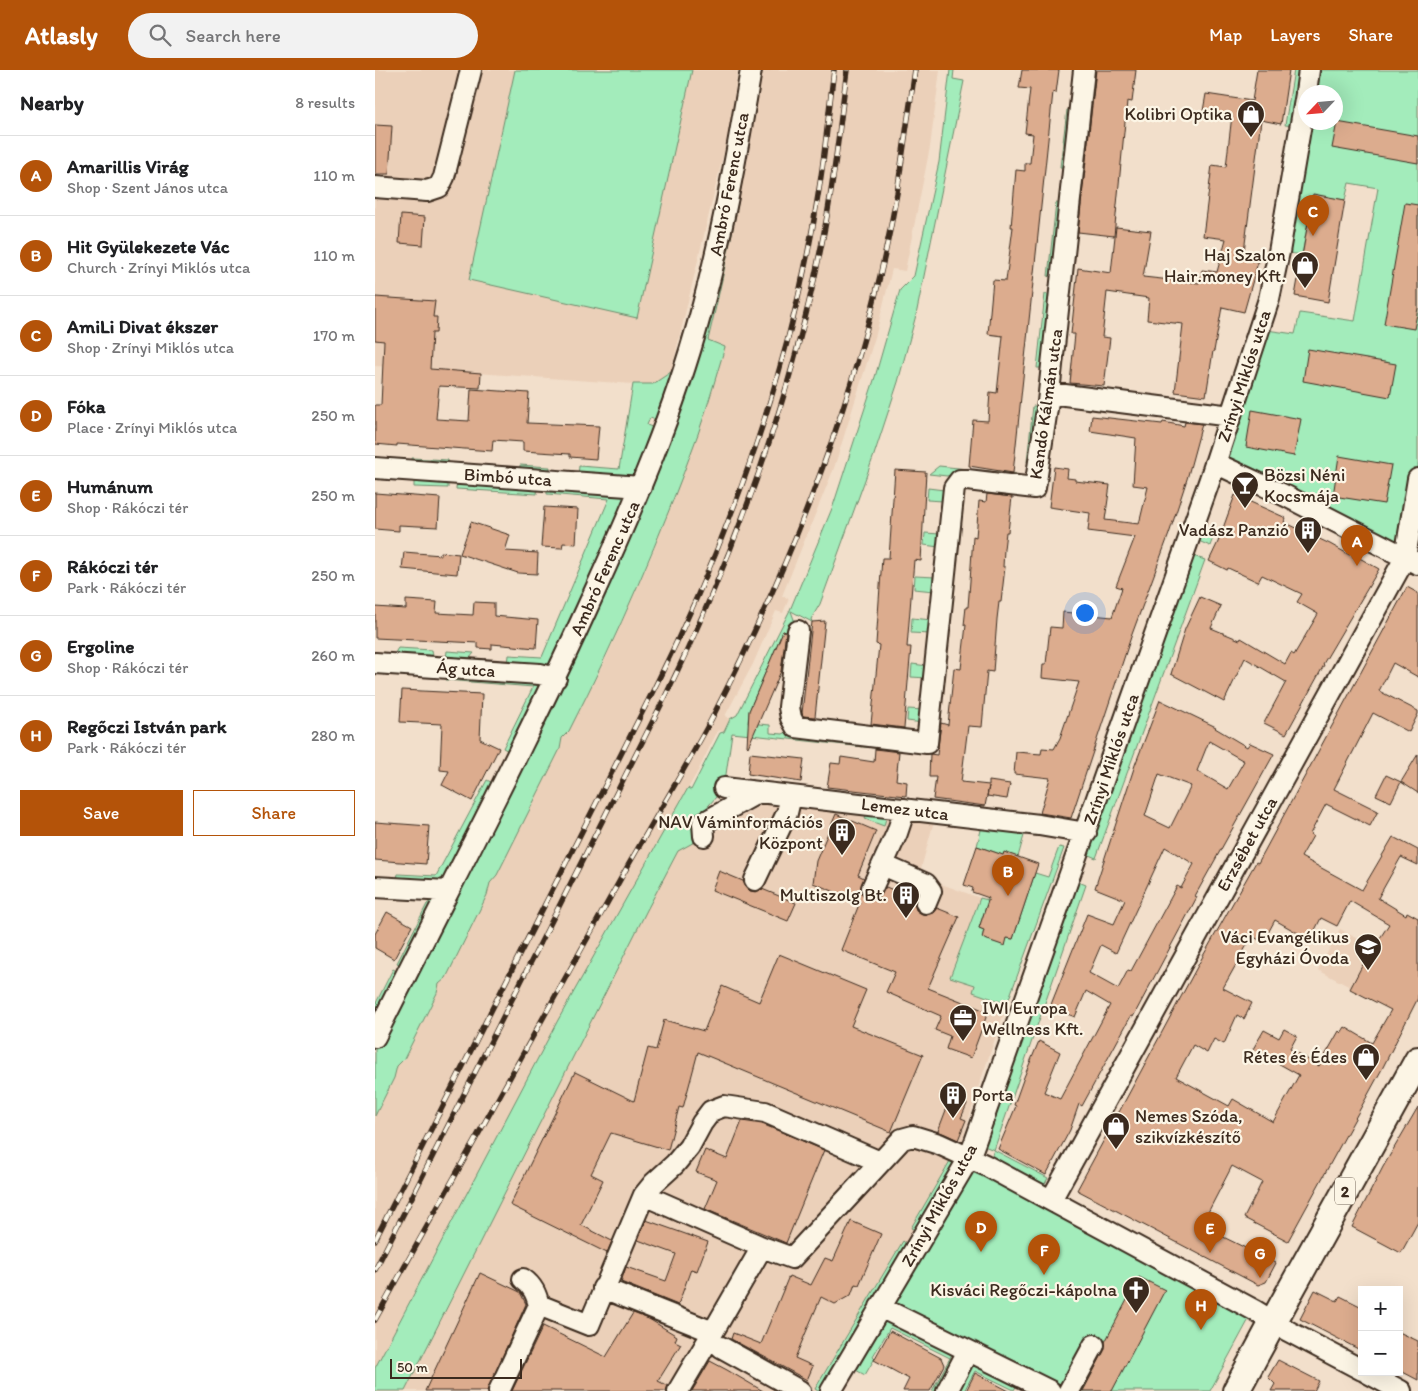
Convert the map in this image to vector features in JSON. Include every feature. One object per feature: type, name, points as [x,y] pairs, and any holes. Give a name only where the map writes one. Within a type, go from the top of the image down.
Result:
[{"type":"main road","name":"2","points":[[1236,1391],[1418,1060]]},
{"type":"street","points":[[375,187],[427,191],[439,187],[444,177],[471,70]]},
{"type":"street","name":"Ambró Ferenc utca","points":[[375,1036],[556,678],[641,487],[676,393],[700,317],[723,224],[751,70]]},
{"type":"street","name":"Kandó Kálmán utca","points":[[799,631],[789,708],[791,718],[796,727],[927,743],[954,488],[960,480],[967,480],[1035,488],[1049,393],[1084,70]]},
{"type":"street","name":"Zrínyi Miklós utca","points":[[1307,85],[1309,70]]},
{"type":"street","name":"Zrínyi Miklós utca","points":[[831,1391],[969,1158],[1215,463],[1269,299],[1276,271],[1300,130]]},
{"type":"street","points":[[1049,393],[1231,416]]},
{"type":"street","points":[[1215,463],[1284,494],[1412,561]]},
{"type":"street","name":"Bimbó utca","points":[[375,468],[641,487]]},
{"type":"street","name":"Erzsébet utca","points":[[1051,1200],[1412,561],[1418,479]]},
{"type":"street","name":"Ág utca","points":[[375,663],[540,674],[556,678]]},
{"type":"street","name":"Lemez utca","points":[[724,788],[1039,825],[1085,833]]},
{"type":"street","points":[[705,836],[703,823],[759,792]]},
{"type":"street","points":[[755,880],[787,813],[791,796]]},
{"type":"street","points":[[872,888],[897,833],[905,809]]},
{"type":"street","points":[[883,865],[926,884],[931,891],[926,903]]},
{"type":"street","points":[[375,887],[447,891]]},
{"type":"street","points":[[539,1305],[589,1326],[603,1288],[644,1195],[689,1147],[711,1111],[724,1106],[765,1112],[880,1162]]},
{"type":"street","points":[[644,1195],[762,1247],[792,1258],[902,1138],[913,1136],[939,1144],[1051,1200],[1358,1368]]},
{"type":"street","points":[[678,1391],[717,1340],[762,1247]]},
{"type":"street","points":[[499,1391],[539,1305],[535,1291],[530,1283],[523,1279]]},
{"type":"street","points":[[603,1288],[717,1340],[801,1391]]},
{"type":"street","points":[[881,1307],[1049,1391]]},
{"type":"street","points":[[1069,1391],[1094,1345]]},
{"type":"street","points":[[947,1391],[968,1351]]},
{"type":"street","points":[[1373,1376],[1401,1391]]},
{"type":"shaded area","points":[[375,70],[738,70],[729,131],[671,372],[653,384],[633,384],[375,366]]},
{"type":"shaded area","points":[[762,70],[940,70],[930,147],[905,271],[892,269],[876,334],[834,468],[782,596],[789,599],[783,613],[776,611],[753,664],[725,716],[730,719],[724,732],[718,730],[679,804],[701,839],[766,802],[934,821],[919,876],[980,898],[950,977],[976,985],[974,992],[1007,1004],[976,1094],[961,1146],[824,1391],[375,1391],[375,1116],[394,1078],[397,1066],[404,1059],[437,993],[439,984],[446,978],[487,895],[490,883],[497,875],[560,749],[562,738],[569,731],[606,658],[652,554],[698,433],[725,348],[708,340],[727,260]]},
{"type":"shaded area","name":"Váci Evangélikus Egyházi Óvoda","points":[[1340,929],[1418,973],[1407,1017],[1318,970]]},
{"type":"green space","points":[[515,70],[692,70],[637,318],[469,280]]},
{"type":"green space","points":[[760,70],[762,70],[744,172],[724,273],[708,340],[725,347],[698,434],[654,547],[605,658],[569,731],[562,738],[560,749],[497,875],[490,883],[487,895],[446,978],[439,984],[437,993],[404,1059],[397,1066],[394,1078],[375,1116],[375,1005],[393,969],[405,976],[409,969],[397,963],[427,904],[434,899],[396,883],[398,874],[436,876],[487,780],[500,787],[516,755],[503,748],[533,687],[446,680],[447,673],[508,665],[509,655],[542,657],[609,499],[547,494],[547,486],[645,498]]},
{"type":"green space","points":[[950,70],[954,70],[953,79],[964,81],[916,315],[898,382],[874,455],[820,604],[811,619],[812,622],[791,611],[798,631],[796,636],[783,631],[749,711],[748,723],[770,725],[770,733],[783,734],[796,727],[927,743],[930,754],[732,733],[724,788],[702,813],[700,839],[678,851],[405,1391],[375,1391],[375,1368],[558,1020],[688,788],[691,790],[720,733],[724,732],[730,719],[737,715],[790,610],[833,506],[875,377],[900,290],[914,276],[939,162]]},
{"type":"green space","points":[[1294,70],[1304,70],[1302,85],[1298,85],[1298,107],[1295,126],[1285,125]]},
{"type":"green space","points":[[1321,70],[1418,70],[1418,479],[1408,547],[1219,453],[1259,329],[1295,334],[1300,313],[1355,321],[1378,188],[1349,183],[1345,200],[1313,195],[1302,255],[1289,253],[1311,130],[1343,130],[1343,85],[1318,85]]},
{"type":"green space","points":[[1067,110],[1073,111],[1067,168],[1060,167]]},
{"type":"green space","points":[[1056,203],[1063,204],[1054,277],[1048,276]]},
{"type":"green space","points":[[1045,294],[1053,295],[1044,368],[1037,368]]},
{"type":"green space","points":[[671,372],[656,420],[650,418],[647,425],[654,428],[639,469],[631,478],[578,476],[579,466],[619,469],[633,384],[653,384]]},
{"type":"green space","points":[[1033,406],[1040,406],[1033,463],[1027,462]]},
{"type":"green space","points":[[412,458],[448,460],[448,468],[412,465]]},
{"type":"green space","points":[[520,465],[550,467],[549,474],[520,471]]},
{"type":"green space","points":[[939,466],[1016,474],[1016,477],[961,471],[947,476],[929,474]]},
{"type":"green space","points":[[414,478],[448,480],[448,488],[414,487]]},
{"type":"green space","points":[[457,480],[538,485],[537,494],[456,489]]},
{"type":"green space","points":[[928,488],[944,490],[943,501],[927,500]]},
{"type":"green space","points":[[1198,528],[1214,535],[1210,546],[1194,539]]},
{"type":"green space","points":[[925,533],[940,534],[939,547],[924,545]]},
{"type":"green space","points":[[1190,555],[1205,560],[1096,858],[1084,853]]},
{"type":"green space","points":[[915,576],[935,577],[934,591],[914,589]]},
{"type":"green space","points":[[912,618],[932,620],[930,634],[911,633]]},
{"type":"green space","points":[[398,648],[432,650],[433,655],[431,661],[395,658]]},
{"type":"green space","points":[[447,651],[474,653],[469,659],[446,658]]},
{"type":"green space","points":[[912,664],[928,666],[927,678],[911,677]]},
{"type":"green space","points":[[908,709],[924,710],[923,723],[907,721]]},
{"type":"green space","points":[[866,813],[887,814],[884,826],[865,819]]},
{"type":"green space","points":[[982,826],[1025,832],[1018,857],[1003,855],[977,846]]},
{"type":"green space","points":[[1059,847],[1064,848],[1007,1004],[973,992],[975,985],[950,977],[980,898],[988,900],[979,928],[984,930],[982,938],[1004,945],[1007,938],[1013,939],[1035,873],[1048,877]]},
{"type":"green space","points":[[1076,881],[1086,885],[994,1150],[984,1146]]},
{"type":"green space","points":[[994,1150],[1048,1178],[1043,1187],[990,1159]]},
{"type":"green space","points":[[969,1158],[1254,1310],[1210,1391],[1050,1391],[880,1307]]},
{"type":"green space","points":[[950,1161],[955,1165],[917,1231],[911,1228]]},
{"type":"green space","points":[[903,1241],[908,1245],[825,1391],[818,1391],[815,1389]]},
{"type":"green space","points":[[893,1320],[953,1352],[950,1358],[890,1328],[873,1356],[875,1358],[865,1375],[852,1368],[880,1322]]},
{"type":"green space","points":[[950,1358],[956,1361],[940,1391],[932,1391]]},
{"type":"green space","points":[[972,1362],[1018,1383],[1014,1390],[975,1371],[964,1391],[955,1391]]},
{"type":"building","points":[[1022,70],[1059,70],[1056,93],[1053,92],[1013,473],[969,466],[973,420],[988,421],[990,392],[997,393],[1003,336],[988,334],[993,280],[1006,281],[1013,227],[1011,227],[1016,170],[1025,171],[1025,163],[1030,163],[1033,134],[1025,133],[1030,89],[1019,88]]},
{"type":"building","points":[[1096,70],[1136,70],[1132,102],[1127,101],[1114,236],[1078,232]]},
{"type":"building","points":[[1257,70],[1289,70],[1281,124],[1261,120],[1243,259],[1258,262],[1244,312],[1222,307],[1206,396],[1175,392],[1183,324],[1147,320],[1149,298],[1107,292],[1102,337],[1110,338],[1104,386],[1070,383],[1075,334],[1071,334],[1078,268],[1111,273],[1116,227],[1151,231],[1143,277],[1199,283],[1202,270],[1217,272],[1226,239],[1203,236],[1212,165],[1226,167],[1232,115],[1203,111],[1206,94],[1252,101]]},
{"type":"building","points":[[1343,123],[1418,136],[1418,163],[1332,148],[1335,130],[1343,130]]},
{"type":"building","points":[[375,125],[392,126],[389,174],[375,174]]},
{"type":"building","points":[[1313,194],[1345,200],[1328,302],[1295,296]]},
{"type":"building","points":[[1405,203],[1418,205],[1418,308],[1414,329],[1384,324]]},
{"type":"building","points":[[401,215],[425,217],[423,245],[399,243]]},
{"type":"building","points":[[375,297],[435,301],[433,317],[437,317],[436,333],[432,333],[430,369],[481,373],[480,388],[439,386],[436,419],[469,421],[471,389],[529,393],[527,423],[599,426],[596,459],[570,457],[570,454],[523,451],[523,442],[493,440],[492,451],[375,444],[375,405],[381,405],[384,341],[375,340]]},
{"type":"building","points":[[1308,349],[1396,364],[1390,397],[1303,381]]},
{"type":"building","points":[[1252,410],[1301,419],[1294,456],[1246,447]]},
{"type":"building","points":[[1092,416],[1162,424],[1163,422],[1184,426],[1185,422],[1202,424],[1169,534],[1131,637],[1071,818],[1040,813],[1050,778],[1014,774],[1016,752],[1041,754],[1042,748],[1054,749],[1060,738],[1079,682],[1042,678],[1043,664],[1046,664],[1050,627],[1062,628],[1063,612],[1112,617],[1122,588],[1116,586],[1135,537],[1088,531],[1090,513],[1049,507],[1054,467],[1068,469],[1067,478],[1075,479],[1075,481],[1110,485],[1105,520],[1139,524],[1148,487],[1133,485],[1136,438],[1090,431]]},
{"type":"building","points":[[1339,456],[1391,465],[1384,504],[1333,496]]},
{"type":"building","points":[[895,470],[926,472],[921,561],[914,560],[907,647],[911,647],[904,728],[871,724],[879,645],[876,644],[882,558],[889,558]]},
{"type":"building","points":[[375,493],[440,498],[438,527],[399,525],[399,531],[375,529]]},
{"type":"building","points":[[987,494],[1012,497],[1004,549],[1003,567],[1005,567],[997,619],[993,672],[987,671],[982,727],[968,726],[961,782],[989,785],[989,781],[1010,784],[1007,799],[987,796],[985,806],[933,799],[936,777],[929,777],[930,754],[937,755],[941,723],[948,725],[954,668],[961,669],[973,536],[976,537],[979,501],[986,502]]},
{"type":"building","points":[[1235,495],[1286,518],[1284,522],[1379,569],[1323,664],[1286,734],[1264,723],[1286,682],[1245,658],[1224,702],[1171,674],[1185,629],[1200,597],[1221,606],[1211,628],[1240,640],[1241,638],[1285,664],[1291,653],[1294,655],[1318,614],[1297,602],[1302,594],[1262,575],[1258,582],[1209,561]]},
{"type":"building","points":[[544,507],[578,509],[576,544],[563,543],[562,548],[541,547]]},
{"type":"building","points":[[471,522],[510,535],[505,551],[538,553],[537,574],[518,573],[460,554]]},
{"type":"building","points":[[404,552],[441,555],[441,552],[459,554],[457,574],[402,569]]},
{"type":"building","points":[[1407,587],[1418,593],[1418,677],[1393,663],[1379,691],[1418,711],[1418,714],[1409,732],[1373,713],[1334,789],[1378,811],[1370,826],[1326,804],[1310,834],[1313,836],[1301,857],[1362,890],[1393,837],[1418,850],[1418,865],[1401,857],[1378,898],[1406,915],[1407,912],[1418,918],[1418,998],[1382,1069],[1288,1241],[1244,1218],[1262,1182],[1232,1166],[1201,1226],[1276,1263],[1266,1282],[1258,1285],[1077,1190],[1203,956],[1256,862],[1258,863]],"holes":[[[1350,901],[1389,924],[1362,966],[1350,989],[1391,1010],[1372,1043],[1345,1027],[1341,1033],[1339,1031],[1319,1066],[1290,1049],[1297,1036],[1284,1029],[1279,1038],[1264,1030],[1253,1049],[1299,1075],[1273,1122],[1233,1099],[1229,1106],[1176,1077],[1193,1045],[1207,1053],[1214,1039],[1224,1044],[1237,1015],[1244,1019],[1252,1003],[1223,988],[1252,936],[1263,942],[1275,920],[1310,940],[1321,918],[1337,926]]]},
{"type":"building","points":[[406,600],[437,602],[436,613],[473,615],[474,602],[494,603],[494,616],[538,620],[536,648],[492,644],[492,649],[478,648],[478,643],[375,638],[375,607],[406,609]]},
{"type":"building","points":[[825,621],[815,717],[803,716],[812,622]]},
{"type":"building","points":[[783,631],[786,632],[781,671],[748,747],[749,711]]},
{"type":"building","points":[[402,690],[482,694],[480,739],[499,748],[472,801],[442,785],[449,771],[440,770],[442,724],[400,722]]},
{"type":"building","points":[[1160,700],[1216,727],[1247,747],[1250,743],[1274,754],[1195,896],[1197,897],[1133,1017],[1131,1016],[1082,1106],[1079,1104],[1070,1130],[1046,1175],[998,1149],[1016,1106],[1014,1105],[1039,1041],[1060,1052],[1044,1092],[1060,1099],[1110,1005],[1086,991],[1075,1017],[1050,1007],[1087,914],[1114,924],[1125,900],[1095,888],[1135,765]],"holes":[[[1209,741],[1244,761],[1228,789],[1197,771]],[[1159,774],[1191,786],[1170,828],[1145,816]],[[1165,847],[1194,864],[1181,888],[1177,886],[1131,971],[1128,970],[1118,989],[1089,973],[1101,945],[1116,953]]]},
{"type":"building","points":[[875,749],[899,752],[896,780],[907,782],[906,796],[827,787],[831,763],[840,764],[841,757],[874,762]]},
{"type":"building","points":[[750,753],[804,759],[801,782],[748,774]]},
{"type":"building","points":[[1418,754],[1418,793],[1401,782]]},
{"type":"building","points":[[1386,775],[1401,782],[1391,802],[1376,795]]},
{"type":"building","points":[[836,814],[876,831],[858,875],[864,878],[860,889],[863,895],[868,899],[874,900],[879,897],[886,887],[915,899],[916,910],[922,914],[933,913],[937,908],[959,917],[928,988],[988,1012],[971,1058],[946,1049],[950,1036],[935,1030],[941,1016],[886,992],[895,972],[841,950],[860,902],[813,883],[816,861]]},
{"type":"building","points":[[375,822],[429,826],[426,864],[375,860]]},
{"type":"building","points":[[977,846],[1003,855],[1004,852],[1038,864],[1013,939],[1007,938],[1005,946],[982,938],[984,930],[979,928],[989,898],[972,892],[973,888],[964,885]]},
{"type":"building","points":[[719,871],[743,881],[750,891],[756,892],[762,889],[796,903],[788,921],[712,890]]},
{"type":"building","points":[[387,912],[412,926],[394,959],[375,948],[375,934]]},
{"type":"building","points":[[779,954],[866,990],[851,1026],[923,1055],[891,1132],[698,1052],[683,1108],[679,1107],[668,1150],[611,1133],[591,1174],[603,1180],[581,1225],[612,1241],[607,1253],[510,1205],[575,1072],[634,1101],[648,1048],[656,1050],[664,1020],[704,1031],[722,986],[759,1002]]},
{"type":"building","name":"Porta","points":[[951,1097],[967,1104],[961,1118],[966,1120],[958,1140],[938,1131]]},
{"type":"building","points":[[1418,1107],[1418,1222],[1401,1253],[1352,1227],[1383,1167]]},
{"type":"building","points":[[742,1121],[762,1124],[824,1150],[786,1243],[705,1209],[717,1180],[696,1172],[705,1150],[727,1159]]},
{"type":"building","points":[[646,1220],[708,1242],[697,1271],[691,1269],[678,1305],[621,1282],[626,1267],[666,1281],[676,1254],[638,1240]]},
{"type":"building","points":[[851,1221],[881,1234],[859,1285],[855,1284],[851,1295],[835,1304],[821,1297],[795,1358],[813,1366],[807,1380],[731,1339],[733,1333],[761,1344],[789,1276],[811,1285],[825,1258],[833,1261]]},
{"type":"building","points":[[480,1273],[520,1292],[526,1304],[487,1391],[425,1391]]},
{"type":"building","name":"Kisváci Regőczi-kápolna","points":[[1139,1277],[1165,1290],[1112,1391],[1083,1391],[1104,1351],[1105,1342]]},
{"type":"building","points":[[1315,1290],[1337,1301],[1340,1296],[1358,1305],[1358,1349],[1300,1319]]},
{"type":"building","points":[[633,1313],[649,1319],[677,1336],[675,1341],[681,1344],[658,1381],[668,1386],[666,1391],[512,1391],[543,1326],[606,1357]]},
{"type":"building","points":[[890,1331],[941,1358],[944,1365],[930,1391],[903,1391],[909,1379],[874,1360]]},
{"type":"building","points":[[1403,1334],[1418,1341],[1418,1380],[1403,1372]]},
{"type":"building","points":[[1278,1360],[1319,1381],[1314,1391],[1271,1391],[1275,1384],[1268,1377]]},
{"type":"building","points":[[710,1361],[727,1370],[763,1391],[692,1391]]},
{"type":"building","points":[[975,1373],[1009,1391],[966,1391]]},
{"type":"railway","points":[[375,1240],[653,691],[682,631],[734,507],[777,379],[809,249],[824,155],[834,70]]},
{"type":"railway","points":[[375,1270],[665,697],[692,640],[740,526],[780,408],[812,288],[832,188],[847,70]]},
{"type":"railway","points":[[375,1320],[620,880],[701,739],[772,594],[835,433],[866,331],[891,228],[915,70]]},
{"type":"place","name":"Kolibri Optika","points":[[1251,138]]},
{"type":"place","name":"AmiLi Divat ékszer","points":[[1313,236]]},
{"type":"place","name":"Haj Szalon Hair.money Kft.","points":[[1305,289]]},
{"type":"place","name":"Bözsi Néni Kocsmája","points":[[1245,509]]},
{"type":"place","name":"Vadász Panzió","points":[[1308,554]]},
{"type":"place","name":"Amarillis Virág","points":[[1357,566]]},
{"type":"place","name":"NAV Váminformációs Központ","points":[[842,856]]},
{"type":"place","name":"Hit Gyülekezete Vác","points":[[1008,896]]},
{"type":"place","name":"Multiszolg Bt.","points":[[906,919]]},
{"type":"place","name":"Váci Evangélikus Egyházi Óvoda","points":[[1368,971]]},
{"type":"place","name":"IWI Europa Wellness Kft.","points":[[963,1042]]},
{"type":"place","name":"Rétes és Édes","points":[[1366,1081]]},
{"type":"place","name":"Porta","points":[[953,1119]]},
{"type":"place","name":"Nemes Szóda, szikvízkészítő","points":[[1116,1150]]},
{"type":"place","name":"Fóka","points":[[981,1252]]},
{"type":"place","name":"Humánum","points":[[1210,1253]]},
{"type":"place","name":"Rákóczi tér","points":[[1044,1275]]},
{"type":"place","name":"Ergoline","points":[[1260,1278]]},
{"type":"place","name":"Kisváci Regőczi-kápolna","points":[[1136,1314]]},
{"type":"place","name":"Regőczi István park","points":[[1201,1330]]}]
